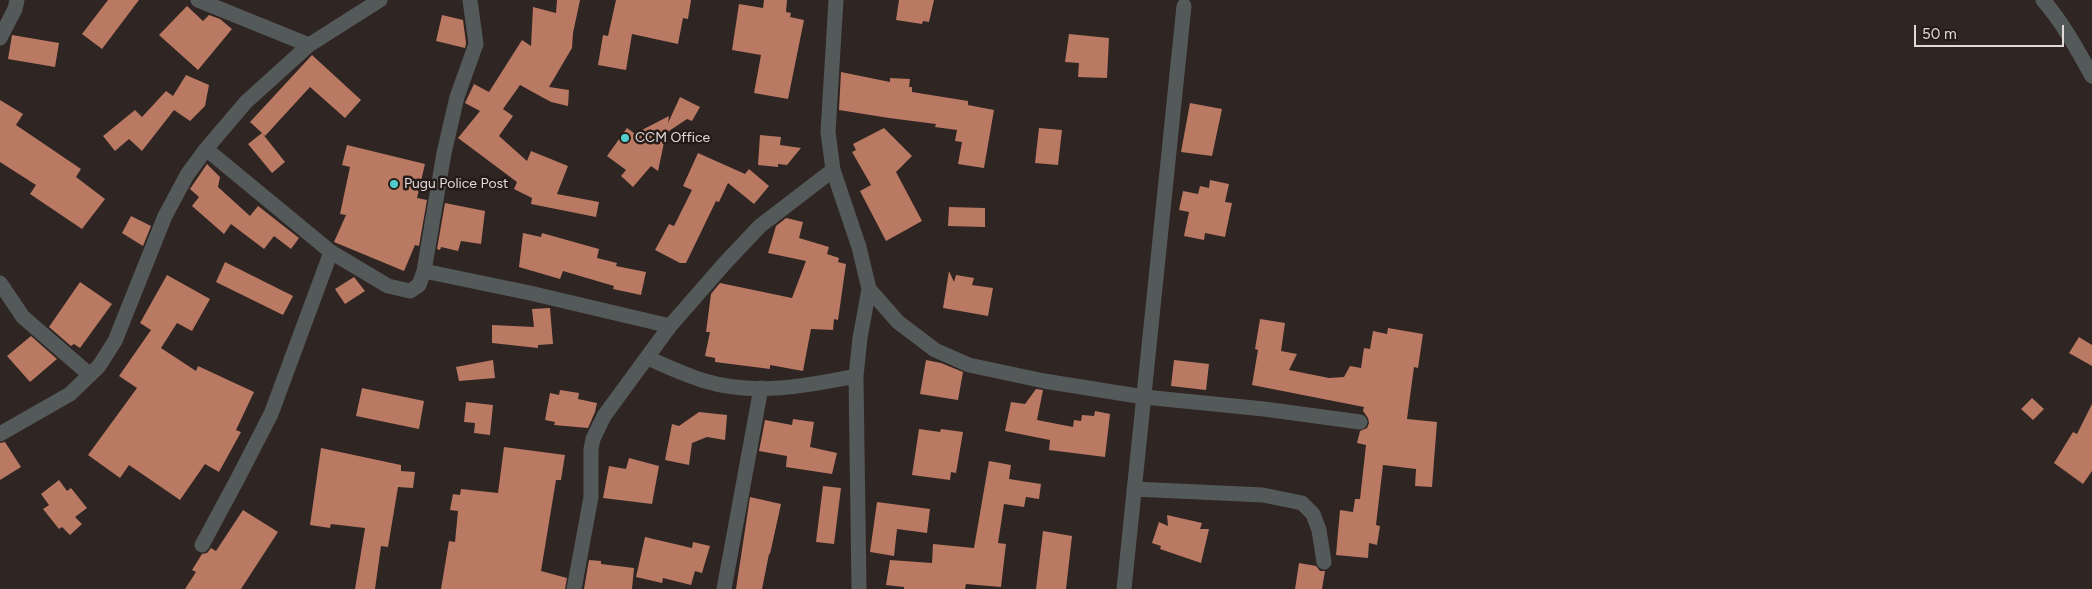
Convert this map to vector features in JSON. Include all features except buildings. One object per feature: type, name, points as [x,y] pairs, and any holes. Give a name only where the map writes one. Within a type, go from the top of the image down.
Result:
[{"type":"street","points":[[0,38],[15,9],[17,0]]},
{"type":"street","points":[[198,0],[309,45]]},
{"type":"street","points":[[0,434],[70,394],[99,366],[115,340],[165,216],[186,174],[246,102],[309,45],[380,0]]},
{"type":"street","points":[[206,149],[331,252],[388,286],[410,291],[419,285],[424,271],[444,153],[457,97],[476,44],[470,0]]},
{"type":"street","points":[[836,0],[828,132],[834,170],[859,247],[869,288],[860,338],[856,376],[859,589]]},
{"type":"street","points":[[2043,0],[2069,34],[2092,76]]},
{"type":"street","points":[[1124,589],[1184,6]]},
{"type":"street","points":[[574,589],[591,497],[591,449],[593,439],[604,416],[623,387],[648,358],[670,326],[760,226],[834,170]]},
{"type":"street","points":[[202,545],[238,480],[270,414],[331,252]]},
{"type":"street","points":[[424,271],[530,293],[670,326]]},
{"type":"street","points":[[0,283],[23,317],[90,375]]},
{"type":"street","points":[[869,288],[898,322],[935,350],[969,365],[1044,381],[1144,397],[1264,409],[1360,422]]},
{"type":"street","points":[[648,358],[705,381],[739,388],[811,385],[856,376]]},
{"type":"street","points":[[724,589],[761,388]]},
{"type":"street","points":[[1134,489],[1263,495],[1302,503],[1313,514],[1319,530],[1324,562]]},
{"type":"place","name":"CCM Office","points":[[625,138]]},
{"type":"place","name":"Pugu Police Post","points":[[394,184]]}]
